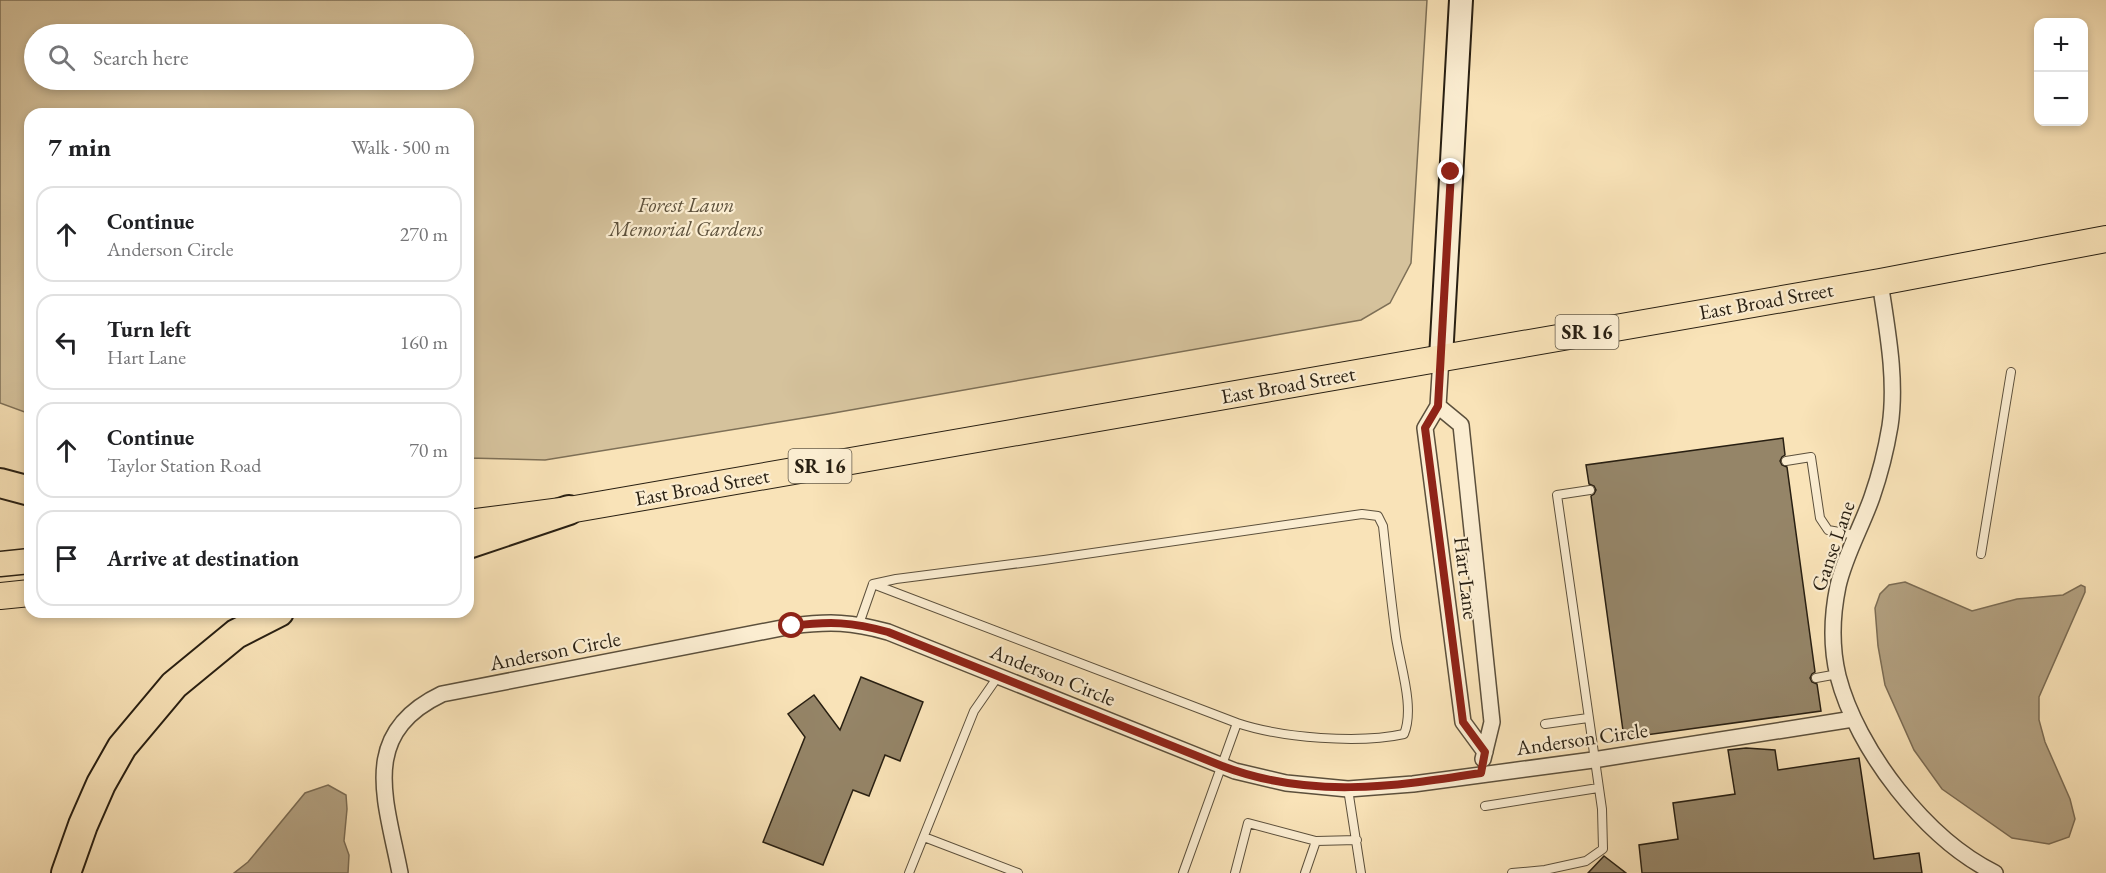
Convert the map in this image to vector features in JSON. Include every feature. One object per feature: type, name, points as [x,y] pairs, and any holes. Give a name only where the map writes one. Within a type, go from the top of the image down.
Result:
[{"type":"highway","name":"East Broad Street","points":[[474,522],[569,510],[1880,282],[2106,239]]},
{"type":"highway","points":[[0,483],[24,489]]},
{"type":"highway","points":[[474,542],[569,510]]},
{"type":"highway","points":[[0,596],[24,594]]},
{"type":"highway","points":[[66,873],[96,794],[122,747],[174,685],[236,634],[267,618]]},
{"type":"main road","points":[[1442,358],[1461,0]]},
{"type":"main road","points":[[0,564],[24,562]]},
{"type":"street","name":"Ganse Lane","points":[[1880,282],[1892,390],[1890,425],[1872,497],[1838,584],[1833,636],[1838,674],[1853,719],[1889,776],[1916,811],[1963,855],[1995,873]]},
{"type":"street","name":"Hart Lane","points":[[1442,358],[1438,406],[1425,428],[1463,722],[1485,752]]},
{"type":"street","name":"Hart Lane","points":[[1438,406],[1461,424],[1492,722],[1481,773]]},
{"type":"street","name":"Anderson Circle","points":[[400,873],[384,790],[383,768],[388,744],[399,725],[423,703],[442,694],[822,622],[859,624],[888,632],[1222,766],[1260,778],[1286,783],[1348,789],[1413,784],[1481,773],[1593,760],[1853,719]]},
{"type":"lane","points":[[1981,554],[2011,372]]},
{"type":"lane","points":[[1786,460],[1811,457],[1820,518],[1828,530],[1856,535]]},
{"type":"lane","points":[[1512,873],[1545,870],[1586,861],[1604,849],[1602,809],[1593,760],[1557,495],[1590,490]]},
{"type":"lane","points":[[1362,514],[1378,516],[1383,526],[1409,723],[1404,734],[1388,737],[1319,738],[1254,729],[873,584],[1362,514]]},
{"type":"lane","points":[[859,624],[873,584]]},
{"type":"lane","points":[[1816,678],[1838,674]]},
{"type":"lane","points":[[909,873],[974,711],[999,675]]},
{"type":"lane","points":[[1545,724],[1588,718]]},
{"type":"lane","points":[[1183,873],[1237,723]]},
{"type":"lane","points":[[1485,806],[1598,788]]},
{"type":"lane","points":[[1348,789],[1361,873]]},
{"type":"lane","points":[[1235,873],[1248,823],[1316,841],[1357,840]]},
{"type":"lane","points":[[924,837],[1018,873]]},
{"type":"lane","points":[[1305,873],[1316,841]]},
{"type":"green space","name":"Forest Lawn Memorial Gardens","points":[[0,0],[1427,0],[1411,263],[1390,303],[1361,320],[828,414],[545,460],[474,458],[474,108],[24,108],[24,412],[0,403]]},
{"type":"shaded area","points":[[1905,582],[1972,611],[2017,599],[2063,595],[2081,585],[2085,587],[2085,592],[2039,697],[2039,720],[2045,742],[2070,799],[2075,819],[2069,837],[2049,844],[2012,838],[1942,789],[1914,750],[1885,685],[1878,646],[1875,608],[1880,594],[1889,585]]},
{"type":"shaded area","points":[[328,785],[346,795],[344,841],[349,855],[348,873],[234,873],[248,862],[305,793]]},
{"type":"building","points":[[1783,438],[1785,455],[1780,461],[1787,467],[1815,672],[1810,678],[1817,684],[1821,711],[1624,738],[1591,496],[1596,490],[1589,484],[1586,465]]},
{"type":"building","points":[[861,677],[923,702],[900,761],[885,755],[869,796],[853,790],[823,865],[763,842],[805,737],[788,714],[814,695],[840,730]]},
{"type":"building","points":[[1746,748],[1775,750],[1778,770],[1859,758],[1874,859],[1919,853],[1922,873],[1642,873],[1639,845],[1678,839],[1673,803],[1735,794],[1728,750]]},
{"type":"building","points":[[1604,856],[1626,873],[1588,873]]},
{"type":"route","points":[[792,626],[843,622],[888,632],[1222,766],[1260,778],[1348,789],[1413,784],[1481,773],[1485,752],[1463,722],[1425,428],[1438,406],[1451,172]]}]
